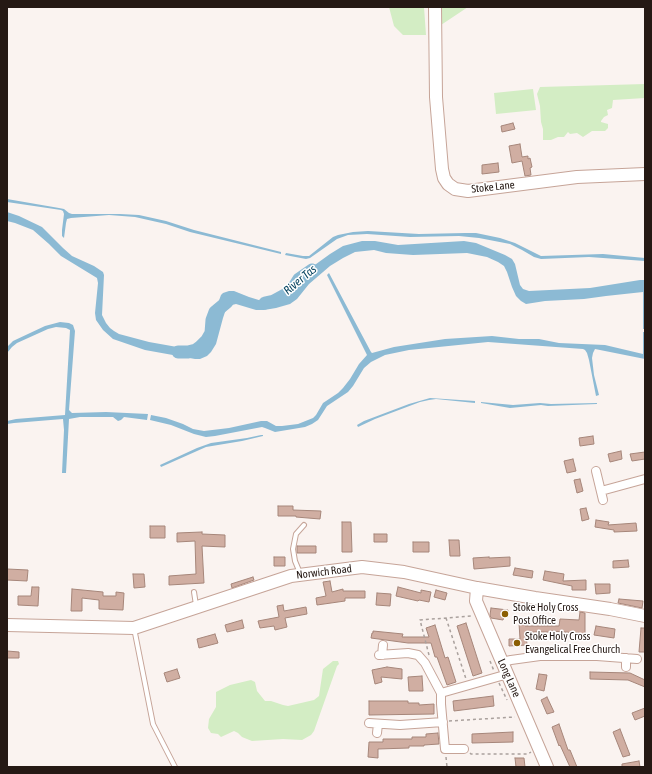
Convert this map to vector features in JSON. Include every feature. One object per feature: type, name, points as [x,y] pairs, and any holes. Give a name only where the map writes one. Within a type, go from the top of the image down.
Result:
[{"type":"street","name":"Stoke Lane","points":[[435,7],[436,97],[442,170],[444,178],[448,184],[455,189],[468,191],[577,177],[645,174]]},
{"type":"street","points":[[596,471],[603,500]]},
{"type":"street","points":[[601,490],[645,479]]},
{"type":"street","name":"Norwich Road","points":[[7,625],[134,628],[291,576],[362,567],[404,572],[477,588],[645,616]]},
{"type":"street","name":"Long Lane","points":[[477,588],[476,601],[547,767]]},
{"type":"street","points":[[383,645],[381,655],[408,653],[418,655],[425,663],[441,693],[445,749],[464,749]]},
{"type":"street","points":[[502,662],[540,656],[597,656],[637,659]]},
{"type":"street","points":[[626,658],[626,667]]},
{"type":"street","points":[[441,693],[508,674]]},
{"type":"street","points":[[368,724],[400,725],[444,722]]},
{"type":"street","points":[[377,733],[378,724]]},
{"type":"lane","points":[[301,575],[295,561],[293,549],[296,534],[304,525]]},
{"type":"lane","points":[[194,592],[197,607]]},
{"type":"lane","points":[[134,628],[153,724],[175,767]]},
{"type":"path","points":[[425,663],[430,660],[420,620],[474,616]]},
{"type":"path","points":[[446,618],[468,685]]},
{"type":"path","points":[[444,722],[516,717]]},
{"type":"path","points":[[445,749],[447,767]]},
{"type":"path","points":[[464,749],[472,754],[528,754],[534,749]]},
{"type":"green space","points":[[389,7],[424,7],[426,35],[403,35],[394,26]]},
{"type":"green space","points":[[435,7],[468,7],[435,29]]},
{"type":"green space","points":[[645,84],[645,98],[613,100],[612,108],[607,110],[608,115],[601,121],[608,124],[608,128],[605,131],[592,131],[583,137],[577,133],[570,134],[568,132],[564,137],[543,140],[540,106],[537,94],[540,87]]},
{"type":"green space","points":[[533,89],[536,110],[496,114],[494,93]]},
{"type":"green space","points":[[333,661],[338,661],[339,664],[314,731],[311,735],[302,740],[283,739],[252,741],[242,737],[234,731],[221,737],[218,734],[211,733],[208,728],[209,719],[216,707],[216,692],[230,685],[251,680],[255,682],[257,691],[265,701],[271,701],[288,706],[314,700],[319,696],[323,669]]},
{"type":"water","points":[[7,199],[64,209],[72,214],[139,215],[281,252],[281,254],[190,232],[166,224],[135,217],[109,215],[67,219],[64,238],[62,236],[63,211],[7,202]]},
{"type":"water","points":[[7,212],[42,227],[72,256],[94,266],[103,272],[102,315],[106,323],[110,328],[119,334],[149,342],[194,350],[203,348],[209,339],[212,322],[223,293],[234,291],[262,301],[285,296],[300,278],[330,254],[343,246],[362,241],[375,241],[398,245],[464,241],[476,243],[512,259],[515,264],[520,285],[523,289],[529,291],[590,288],[645,280],[645,329],[643,329],[643,292],[526,304],[516,296],[504,266],[487,257],[467,253],[413,255],[386,253],[374,250],[355,252],[330,266],[309,284],[297,299],[290,304],[264,310],[256,310],[236,304],[228,306],[216,344],[207,356],[200,359],[195,359],[145,350],[113,339],[103,330],[96,320],[97,278],[61,256],[33,230],[7,221]]},
{"type":"water","points":[[368,231],[419,234],[476,233],[515,243],[541,256],[603,254],[645,258],[645,261],[589,257],[541,259],[534,257],[510,244],[479,238],[459,236],[410,237],[367,234],[348,235],[337,239],[310,258],[306,259],[285,255],[286,253],[309,256],[333,237],[353,232]]},
{"type":"water","points":[[329,273],[372,353],[394,347],[445,339],[492,336],[519,339],[539,339],[559,343],[605,345],[643,354],[643,332],[645,332],[645,359],[595,349],[592,358],[599,395],[596,396],[589,360],[587,353],[583,349],[488,342],[409,350],[385,355],[371,362],[364,368],[348,392],[327,406],[318,420],[305,427],[275,432],[262,427],[206,437],[171,425],[150,420],[151,415],[166,418],[193,429],[204,431],[229,428],[261,421],[267,421],[276,426],[282,426],[298,424],[313,418],[323,403],[343,388],[367,355],[327,275]]},
{"type":"water","points":[[60,322],[73,325],[75,331],[69,410],[72,413],[106,412],[148,414],[147,420],[124,417],[118,421],[113,417],[80,417],[69,419],[66,473],[62,473],[64,430],[63,419],[7,424],[7,421],[16,419],[65,415],[70,330],[56,327],[48,329],[17,343],[7,353],[7,347],[13,341],[45,326]]},
{"type":"water","points":[[430,398],[475,401],[475,403],[436,399],[429,400],[375,419],[358,427],[357,425],[409,404]]},
{"type":"water","points":[[481,402],[513,405],[540,403],[597,404],[541,405],[510,408]]},
{"type":"water","points":[[261,435],[263,436],[206,447],[161,467],[160,465],[211,443]]},
{"type":"building","points":[[513,123],[515,129],[502,132],[501,126]]},
{"type":"building","points":[[520,144],[522,157],[528,156],[528,159],[530,158],[532,167],[530,168],[531,175],[525,176],[522,161],[512,163],[509,146]]},
{"type":"building","points":[[498,163],[499,172],[482,174],[482,165]]},
{"type":"building","points":[[593,436],[594,444],[580,446],[579,438]]},
{"type":"building","points":[[621,451],[622,459],[610,462],[608,454]]},
{"type":"building","points":[[645,452],[645,459],[632,461],[630,454]]},
{"type":"building","points":[[573,459],[576,471],[567,473],[564,461]]},
{"type":"building","points":[[580,479],[583,491],[577,493],[574,480]]},
{"type":"building","points":[[278,506],[293,506],[293,510],[321,511],[320,519],[296,516],[278,516]]},
{"type":"building","points":[[586,508],[589,519],[582,521],[580,509]]},
{"type":"building","points":[[596,520],[609,522],[608,525],[636,523],[637,531],[614,532],[614,530],[595,527]]},
{"type":"building","points":[[342,522],[351,522],[352,552],[342,552]]},
{"type":"building","points":[[150,526],[165,526],[165,538],[150,538]]},
{"type":"building","points":[[202,532],[202,534],[225,535],[225,547],[202,546],[204,583],[169,585],[169,576],[196,574],[195,541],[177,542],[177,533]]},
{"type":"building","points":[[374,534],[387,534],[387,542],[374,542]]},
{"type":"building","points":[[449,540],[459,540],[460,556],[450,556]]},
{"type":"building","points":[[413,542],[429,542],[429,552],[413,552]]},
{"type":"building","points":[[297,546],[316,546],[316,553],[297,553]]},
{"type":"building","points":[[274,557],[285,557],[285,566],[274,566]]},
{"type":"building","points":[[510,557],[510,566],[474,569],[473,558]]},
{"type":"building","points":[[628,560],[629,567],[613,568],[613,561]]},
{"type":"building","points":[[515,568],[533,571],[532,578],[513,575]]},
{"type":"building","points":[[7,569],[28,570],[27,581],[7,580]]},
{"type":"building","points":[[545,571],[564,574],[563,581],[586,580],[586,590],[572,590],[572,586],[543,580]]},
{"type":"building","points":[[133,574],[144,574],[145,587],[134,588]]},
{"type":"building","points":[[253,577],[254,580],[232,588],[231,584]]},
{"type":"building","points":[[330,581],[332,592],[343,589],[343,591],[365,591],[365,598],[345,598],[345,601],[317,605],[316,598],[326,596],[323,582]]},
{"type":"building","points":[[595,584],[610,584],[610,593],[596,594]]},
{"type":"building","points":[[32,587],[39,587],[38,606],[18,605],[18,596],[31,596]]},
{"type":"building","points":[[398,587],[421,593],[421,590],[431,592],[429,602],[396,596]]},
{"type":"building","points":[[72,589],[103,592],[103,596],[116,596],[116,592],[124,593],[123,610],[99,609],[99,600],[82,598],[82,611],[71,611]]},
{"type":"building","points":[[436,590],[447,593],[445,600],[434,597]]},
{"type":"building","points":[[377,593],[391,594],[390,606],[376,605]]},
{"type":"building","points":[[619,599],[643,601],[642,608],[618,603]]},
{"type":"building","points":[[283,605],[284,611],[306,607],[307,614],[285,618],[287,627],[275,630],[274,626],[260,628],[258,621],[279,617],[277,606]]},
{"type":"building","points":[[491,608],[508,610],[507,617],[504,617],[503,620],[491,618]]},
{"type":"building","points":[[580,612],[585,613],[585,637],[577,637],[578,633],[551,631],[526,632],[527,645],[509,646],[509,639],[520,639],[519,623],[525,623],[525,626],[559,626],[560,619],[579,620]]},
{"type":"building","points":[[242,620],[244,628],[227,632],[225,625]]},
{"type":"building","points":[[466,623],[482,673],[473,676],[457,626]]},
{"type":"building","points":[[435,625],[445,658],[448,657],[456,682],[447,685],[437,657],[435,657],[431,643],[408,643],[371,638],[373,631],[403,634],[402,637],[429,637],[426,628]]},
{"type":"building","points":[[596,626],[615,629],[614,638],[594,635]]},
{"type":"building","points":[[641,628],[645,628],[645,652],[639,652]]},
{"type":"building","points":[[215,634],[218,643],[199,648],[197,639]]},
{"type":"building","points":[[7,651],[19,652],[19,658],[7,658]]},
{"type":"building","points":[[387,667],[402,669],[402,679],[381,677],[382,682],[375,684],[372,670]]},
{"type":"building","points":[[177,669],[180,678],[167,682],[164,673]]},
{"type":"building","points":[[590,672],[630,673],[645,680],[645,687],[628,680],[590,679]]},
{"type":"building","points":[[539,674],[547,675],[544,691],[536,689]]},
{"type":"building","points":[[422,676],[423,691],[409,691],[408,677]]},
{"type":"building","points":[[493,696],[494,706],[454,711],[453,701]]},
{"type":"building","points":[[547,697],[554,712],[547,714],[541,700]]},
{"type":"building","points":[[369,701],[408,701],[408,703],[419,703],[419,705],[434,704],[434,714],[369,715]]},
{"type":"building","points":[[645,708],[645,716],[635,720],[632,713]]},
{"type":"building","points":[[559,724],[568,750],[570,750],[577,767],[570,767],[560,745],[559,746],[552,727]]},
{"type":"building","points":[[620,729],[630,755],[623,757],[613,732]]},
{"type":"building","points":[[513,732],[513,742],[472,743],[472,734]]},
{"type":"building","points":[[438,733],[439,744],[409,746],[409,748],[378,749],[378,758],[368,757],[369,742],[383,742],[383,739],[412,739],[412,737],[426,737],[426,734]]},
{"type":"building","points":[[515,758],[524,758],[525,767],[516,767]]},
{"type":"building","points":[[639,761],[640,767],[622,767],[622,764]]},
{"type":"waterway","name":"River Tas","points":[[265,303],[274,301],[285,295],[294,287],[299,279],[312,270]]},
{"type":"waterway","name":"River Tas","points":[[178,352],[196,350],[207,340],[211,333],[212,320],[215,312],[227,302]]},
{"type":"place","name":"Stoke Holy Cross Post Office","points":[[505,614]]},
{"type":"place","name":"Stoke Holy Cross Evangelical Free Church","points":[[517,643]]}]
